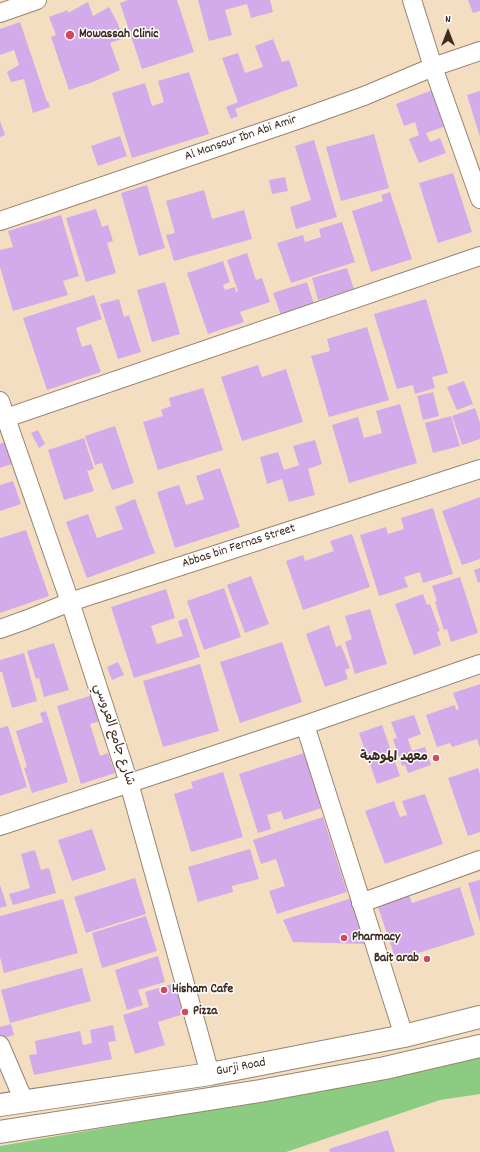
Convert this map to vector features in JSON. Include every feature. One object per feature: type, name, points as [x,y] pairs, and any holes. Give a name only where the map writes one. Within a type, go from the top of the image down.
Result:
[{"type":"highway","name":"Gurji Road","points":[[0,1105],[210,1074],[404,1036],[480,1017]]},
{"type":"highway","name":"Gurji Road","points":[[0,1132],[268,1090],[385,1068],[480,1046]]},
{"type":"street","points":[[0,13],[37,0]]},
{"type":"street","points":[[412,0],[433,67],[480,199]]},
{"type":"street","name":"Al Mansour Ibn Abi Amir","points":[[0,221],[315,114],[364,96],[433,67],[480,51]]},
{"type":"street","points":[[3,419],[480,256]]},
{"type":"street","name":"شارع جامع العروسي","points":[[0,401],[3,419],[70,602],[129,783],[210,1074]]},
{"type":"street","name":"Abbas bin Fernas Street","points":[[0,629],[28,620],[70,602],[480,469]]},
{"type":"street","points":[[0,826],[305,726],[480,664]]},
{"type":"street","points":[[305,726],[404,1036]]},
{"type":"street","points":[[361,903],[480,860]]},
{"type":"street","points":[[0,1045],[24,1101]]},
{"type":"green space","points":[[480,1056],[480,1094],[440,1100],[286,1152],[0,1152],[0,1146],[271,1099]]},
{"type":"building","points":[[128,0],[177,0],[194,52],[142,69],[120,3]]},
{"type":"building","points":[[198,0],[270,0],[273,12],[251,18],[247,4],[225,10],[232,35],[209,41]]},
{"type":"building","points":[[468,0],[480,0],[480,11],[473,13]]},
{"type":"building","points":[[88,2],[93,16],[109,7],[117,22],[124,38],[110,43],[120,70],[93,82],[69,90],[51,37],[56,35],[49,17],[68,10],[68,13]]},
{"type":"building","points":[[20,22],[50,107],[33,113],[24,79],[11,82],[7,72],[19,65],[14,50],[0,55],[0,29]]},
{"type":"building","points":[[273,39],[282,62],[289,60],[298,86],[235,109],[238,116],[231,119],[226,107],[238,102],[222,58],[238,53],[245,73],[263,67],[255,46]]},
{"type":"building","points":[[189,72],[209,134],[132,158],[112,93],[145,83],[152,106],[164,102],[158,81]]},
{"type":"building","points":[[435,89],[449,125],[426,133],[430,142],[440,138],[446,153],[419,163],[409,139],[419,135],[415,122],[404,126],[396,104]]},
{"type":"building","points":[[480,91],[480,137],[467,95]]},
{"type":"building","points":[[0,121],[5,135],[0,137]]},
{"type":"building","points":[[374,134],[389,188],[341,201],[326,147]]},
{"type":"building","points":[[120,136],[127,156],[98,166],[91,146]]},
{"type":"building","points":[[314,140],[337,217],[296,229],[290,207],[311,200],[295,146]]},
{"type":"building","points":[[453,173],[472,232],[438,243],[419,183]]},
{"type":"building","points":[[285,177],[288,191],[272,194],[269,180]]},
{"type":"building","points":[[147,185],[165,248],[139,256],[121,193]]},
{"type":"building","points":[[204,190],[212,219],[244,210],[252,239],[174,261],[166,235],[175,233],[166,201]]},
{"type":"building","points":[[390,192],[412,259],[371,272],[352,211],[383,201],[381,195]]},
{"type":"building","points":[[96,209],[102,227],[108,225],[113,241],[107,243],[116,273],[86,282],[66,218]]},
{"type":"building","points":[[61,215],[79,276],[63,281],[68,295],[13,311],[0,267],[0,250],[13,247],[8,231]]},
{"type":"building","points":[[342,222],[355,262],[291,283],[277,243],[303,235],[305,242],[321,237],[319,229]]},
{"type":"building","points":[[247,253],[256,280],[262,278],[270,302],[240,312],[244,322],[208,334],[187,273],[223,261],[230,282],[223,285],[225,290],[235,287],[236,292],[238,291],[227,260]]},
{"type":"building","points":[[347,268],[354,289],[318,300],[312,278]]},
{"type":"building","points":[[165,282],[180,334],[152,342],[137,290]]},
{"type":"building","points":[[307,282],[315,307],[282,318],[273,293]]},
{"type":"building","points":[[94,295],[102,319],[76,328],[82,347],[91,344],[101,372],[47,390],[23,318]]},
{"type":"building","points":[[119,299],[124,317],[129,315],[141,352],[118,359],[100,304]]},
{"type":"building","points":[[426,299],[448,373],[432,377],[435,388],[415,394],[413,385],[397,389],[374,314]]},
{"type":"building","points":[[367,327],[389,400],[329,417],[311,356],[330,351],[327,339]]},
{"type":"building","points":[[258,365],[262,377],[286,369],[303,422],[242,441],[221,377]]},
{"type":"building","points":[[464,381],[473,404],[457,410],[447,387]]},
{"type":"building","points":[[203,388],[223,450],[158,470],[143,422],[163,416],[161,410],[171,406],[169,398]]},
{"type":"building","points":[[433,392],[439,416],[423,420],[417,396]]},
{"type":"building","points":[[400,404],[417,463],[349,483],[332,425],[358,417],[364,438],[382,433],[376,411]]},
{"type":"building","points":[[475,408],[480,423],[480,439],[462,445],[452,416]]},
{"type":"building","points":[[451,416],[460,446],[433,453],[425,423]]},
{"type":"building","points":[[115,426],[134,483],[112,490],[102,463],[95,465],[85,436]]},
{"type":"building","points":[[38,430],[45,444],[39,448],[31,433]]},
{"type":"building","points":[[84,438],[94,469],[87,471],[94,491],[64,500],[48,450]]},
{"type":"building","points":[[315,440],[322,464],[308,469],[315,495],[289,502],[282,479],[267,484],[260,457],[278,452],[284,470],[299,465],[293,446]]},
{"type":"building","points":[[5,442],[12,464],[0,468],[0,444]]},
{"type":"building","points":[[220,468],[240,527],[175,548],[157,492],[179,485],[186,505],[204,499],[196,476]]},
{"type":"building","points":[[13,481],[21,504],[0,511],[0,485]]},
{"type":"building","points":[[480,497],[480,559],[462,565],[442,511]]},
{"type":"building","points":[[135,499],[155,553],[87,578],[66,522],[88,514],[97,538],[123,529],[115,507]]},
{"type":"building","points":[[433,508],[453,574],[423,583],[420,572],[404,577],[408,587],[379,596],[360,535],[386,527],[388,534],[404,529],[401,518]]},
{"type":"building","points":[[26,530],[49,596],[0,613],[0,538]]},
{"type":"building","points":[[352,534],[370,587],[303,610],[286,561],[303,555],[305,561],[334,551],[330,541]]},
{"type":"building","points":[[480,568],[480,582],[478,583],[474,570]]},
{"type":"building","points":[[251,576],[269,624],[245,633],[227,585]]},
{"type":"building","points":[[460,577],[478,633],[451,642],[447,629],[444,630],[435,602],[437,601],[432,586]]},
{"type":"building","points":[[224,588],[241,637],[204,650],[187,601]]},
{"type":"building","points":[[166,589],[175,618],[151,626],[157,644],[183,636],[178,621],[187,618],[200,657],[134,678],[111,607]]},
{"type":"building","points":[[423,594],[427,605],[430,604],[440,631],[437,632],[441,645],[414,655],[395,604]]},
{"type":"building","points":[[370,609],[387,664],[355,674],[345,642],[352,639],[345,616]]},
{"type":"building","points":[[329,625],[336,647],[341,645],[350,668],[345,670],[348,679],[325,687],[306,634]]},
{"type":"building","points":[[282,642],[302,702],[240,723],[220,662]]},
{"type":"building","points":[[54,643],[69,690],[44,697],[39,678],[36,679],[27,651]]},
{"type":"building","points":[[24,653],[37,701],[12,708],[2,672],[0,672],[0,660]]},
{"type":"building","points":[[118,662],[124,675],[112,680],[107,667]]},
{"type":"building","points":[[200,664],[219,731],[163,747],[143,681]]},
{"type":"building","points":[[480,684],[480,748],[477,739],[452,747],[450,743],[437,747],[426,715],[455,705],[456,710],[459,709],[453,693]]},
{"type":"building","points":[[93,695],[101,721],[90,724],[100,756],[108,753],[115,773],[81,784],[57,706]]},
{"type":"building","points":[[46,711],[68,782],[32,793],[24,768],[27,767],[16,731],[43,722],[40,713]]},
{"type":"building","points":[[414,715],[421,734],[408,739],[412,751],[425,747],[431,765],[408,773],[405,765],[402,766],[393,739],[397,738],[391,722]]},
{"type":"building","points":[[382,725],[400,776],[377,784],[359,733]]},
{"type":"building","points":[[8,726],[27,787],[0,796],[0,728]]},
{"type":"building","points":[[304,753],[322,808],[284,820],[281,811],[267,815],[271,829],[258,833],[239,774]]},
{"type":"building","points":[[478,768],[480,774],[480,832],[468,836],[448,778]]},
{"type":"building","points":[[223,772],[243,837],[191,852],[174,794],[193,788],[191,782]]},
{"type":"building","points":[[425,794],[443,844],[385,864],[365,811],[394,801],[400,817],[407,815],[402,801]]},
{"type":"building","points":[[323,817],[347,892],[277,914],[269,891],[285,886],[276,859],[261,864],[253,840]]},
{"type":"building","points":[[92,829],[106,870],[72,881],[58,840]]},
{"type":"building","points":[[250,849],[259,879],[232,886],[233,892],[198,902],[188,867]]},
{"type":"building","points":[[35,850],[41,870],[49,868],[56,893],[13,905],[9,894],[30,888],[21,854]]},
{"type":"building","points":[[135,878],[146,914],[86,933],[74,897]]},
{"type":"building","points":[[480,880],[480,922],[468,883]]},
{"type":"building","points":[[0,885],[7,906],[0,908]]},
{"type":"building","points":[[460,887],[475,935],[396,960],[377,904],[409,894],[412,903]]},
{"type":"building","points":[[352,898],[367,944],[293,942],[283,920]]},
{"type":"building","points":[[63,899],[78,953],[4,973],[0,957],[0,916]]},
{"type":"building","points":[[146,916],[157,951],[102,968],[92,933]]},
{"type":"building","points":[[158,956],[165,982],[138,990],[143,1005],[127,1010],[115,970]]},
{"type":"building","points":[[82,968],[91,1001],[10,1023],[1,990]]},
{"type":"building","points":[[175,983],[184,1014],[158,1022],[165,1045],[135,1054],[123,1015],[149,1007],[145,992]]},
{"type":"building","points":[[11,1024],[14,1035],[0,1039],[0,1027]]},
{"type":"building","points":[[113,1025],[116,1041],[108,1042],[112,1059],[34,1075],[29,1055],[37,1054],[35,1041],[80,1031],[83,1045],[92,1043],[90,1030]]},
{"type":"building","points":[[388,1130],[395,1152],[330,1152],[329,1149]]},
{"type":"place","name":"Mowassah Clinic","points":[[70,35]]},
{"type":"place","name":"معهد الموهبة","points":[[436,758]]},
{"type":"place","name":"Pharmacy","points":[[344,938]]},
{"type":"place","name":"Bait arab","points":[[427,959]]},
{"type":"place","name":"Hisham Cafe","points":[[164,990]]},
{"type":"place","name":"Pizza","points":[[185,1012]]}]
